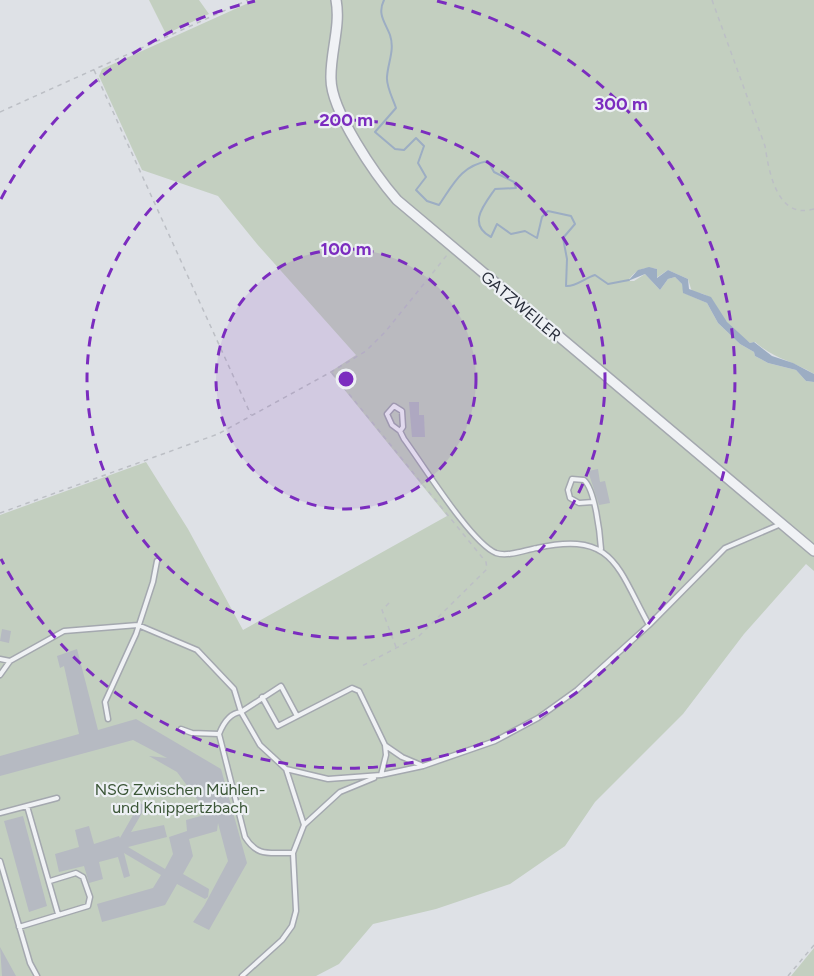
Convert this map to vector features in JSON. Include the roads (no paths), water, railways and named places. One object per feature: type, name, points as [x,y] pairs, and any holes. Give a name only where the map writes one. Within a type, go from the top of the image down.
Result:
[{"type":"street","name":"GATZWEILER","points":[[336,0],[331,79],[336,101],[385,187],[452,249],[814,551]]},
{"type":"lane","points":[[400,431],[404,415],[401,409],[394,406],[387,414],[392,425],[400,431],[471,530],[494,552],[506,554],[562,542],[590,544],[601,549],[612,558],[649,625]]},
{"type":"lane","points":[[593,502],[579,503],[570,498],[568,490],[572,479],[579,478],[586,482],[593,502],[601,549]]},
{"type":"lane","points":[[286,770],[328,779],[381,775],[423,766],[495,741],[538,718],[577,690],[649,625],[671,600],[725,548],[783,524]]},
{"type":"lane","points":[[108,720],[105,702],[138,625],[153,582],[157,561]]},
{"type":"lane","points":[[0,675],[10,661],[64,631],[138,625],[197,650],[234,689],[241,712],[260,745],[286,770],[304,825]]},
{"type":"lane","points":[[0,658],[10,661]]},
{"type":"lane","points":[[293,853],[261,853],[252,848],[245,837],[219,734],[224,723],[236,712],[241,712],[281,686],[297,716]]},
{"type":"lane","points":[[262,697],[278,726],[352,688],[359,691],[385,745],[386,755],[381,775]]},
{"type":"lane","points":[[181,729],[192,733],[219,734]]},
{"type":"lane","points":[[385,745],[402,757],[423,766]]},
{"type":"lane","points":[[242,976],[282,940],[292,926],[296,911],[293,853],[304,825],[340,792],[381,775]]},
{"type":"lane","points":[[0,813],[57,798]]},
{"type":"lane","points":[[27,806],[58,914]]},
{"type":"lane","points":[[0,861],[2,879],[37,976]]},
{"type":"lane","points":[[19,927],[88,906],[90,897],[83,877],[76,873],[50,881]]},
{"type":"water","points":[[649,267],[657,269],[657,278],[668,270],[688,279],[689,289],[711,297],[727,322],[750,343],[754,342],[772,356],[793,363],[814,374],[814,382],[806,381],[796,370],[768,363],[755,356],[754,352],[740,344],[718,323],[707,303],[683,293],[682,284],[675,277],[668,279],[660,290],[645,274],[628,281],[638,270]]},
{"type":"waterway","points":[[384,0],[381,10],[392,46],[387,81],[396,108],[375,132],[395,149],[404,150],[416,138],[424,146],[418,163],[426,177],[416,190],[427,201],[439,205],[465,171],[488,161],[494,172],[514,182],[516,188],[495,189],[486,201],[479,220],[484,232],[491,237],[497,224],[511,234],[525,231],[537,238],[542,217],[548,211],[571,216],[575,224],[563,238],[567,259],[566,286],[595,275],[608,284],[629,280]]},
{"type":"park label","name":"NSG Zwischen Mühlen- und Knippertzbach","points":[[180,798]]}]
